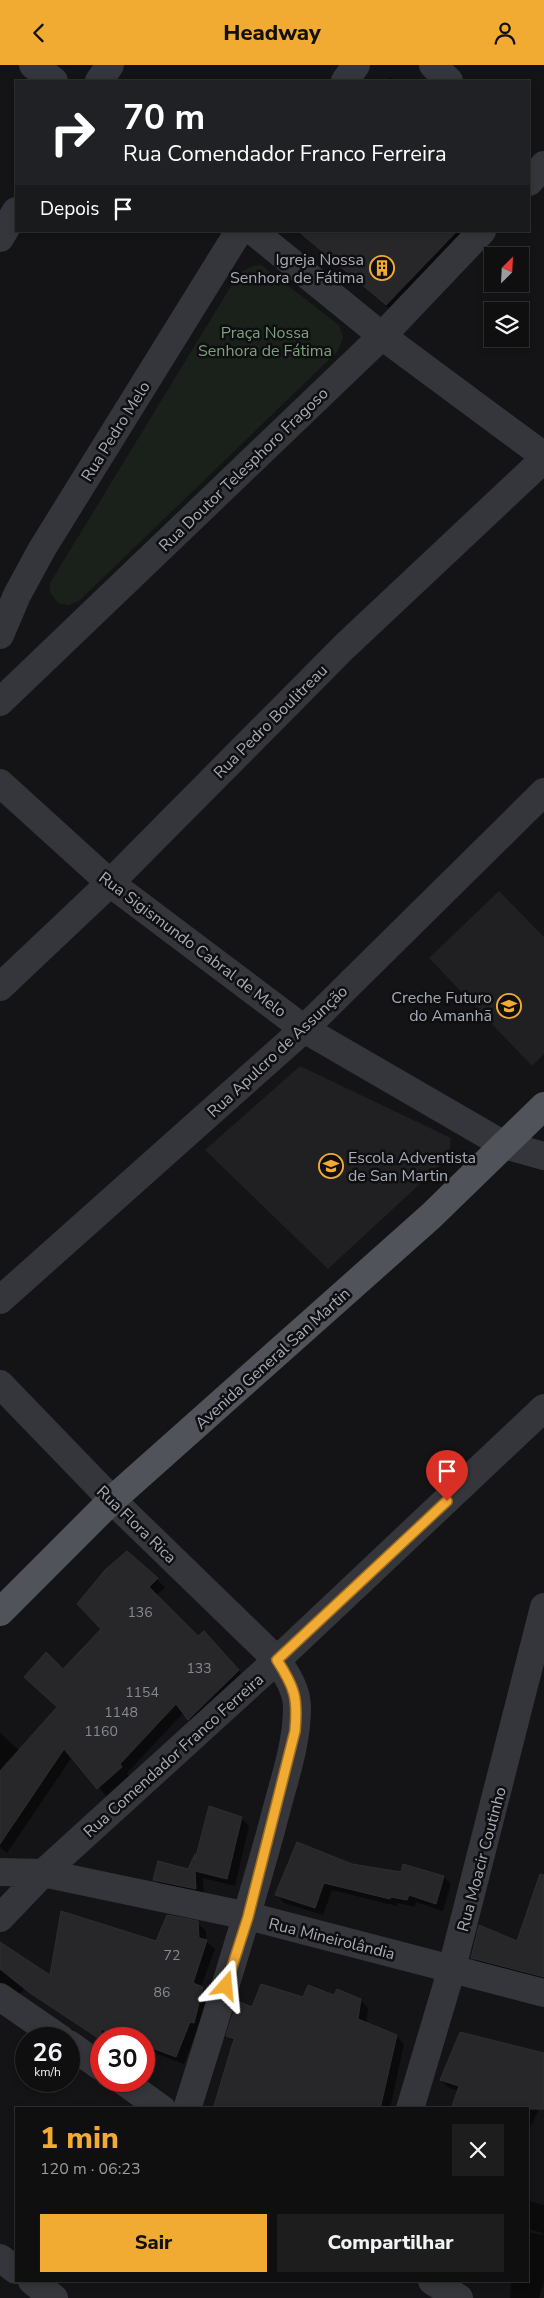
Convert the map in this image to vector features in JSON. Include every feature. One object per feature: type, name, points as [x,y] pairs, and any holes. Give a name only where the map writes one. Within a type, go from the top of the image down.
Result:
[{"type":"main road","name":"Avenida General San Martin","points":[[0,1612],[112,1500],[432,1216],[544,1106]]},
{"type":"street","points":[[33,65],[53,80]]},
{"type":"street","points":[[99,80],[110,65]]},
{"type":"street","points":[[346,80],[356,65]]},
{"type":"street","points":[[433,65],[449,80]]},
{"type":"street","points":[[0,237],[15,213]]},
{"type":"street","name":"Rua Pedro Melo","points":[[0,635],[17,595],[42,549],[238,232]]},
{"type":"street","points":[[254,232],[382,337],[544,458]]},
{"type":"street","name":"Rua Doutor Telesphoro Fragoso","points":[[0,702],[382,337],[481,232]]},
{"type":"street","name":"Rua Pedro Boulitreau","points":[[0,987],[110,883],[344,647],[544,458]]},
{"type":"street","name":"Rua Sigismundo Cabral de Melo","points":[[0,783],[110,883],[304,1029],[504,1145],[544,1156]]},
{"type":"street","name":"Rua Apulcro de Assunção","points":[[0,1300],[304,1029],[544,791]]},
{"type":"street","name":"Rua Flora Rica","points":[[0,1384],[112,1500],[277,1660],[292,1684],[297,1707],[295,1731],[248,1917],[188,2107]]},
{"type":"street","name":"Rua Comendador Franco Ferreira","points":[[0,1918],[43,1873],[277,1660],[544,1408]]},
{"type":"street","name":"Rua Moacir Coutinho","points":[[411,2107],[452,1968],[544,1607]]},
{"type":"street","name":"Rua Mineirolândia","points":[[0,1872],[43,1873],[248,1917],[544,1993]]},
{"type":"street","points":[[0,1997],[44,2027]]},
{"type":"street","points":[[138,2092],[159,2107]]},
{"type":"street","points":[[0,2258],[15,2269]]},
{"type":"street","points":[[33,2282],[54,2298]]},
{"type":"street","points":[[434,2282],[459,2298]]},
{"type":"shaded area","name":"Creche Futuro do Amanhã","points":[[499,891],[544,937],[544,1054],[532,1066],[429,958]]},
{"type":"shaded area","name":"Escola Adventista de San Martin","points":[[300,1066],[451,1138],[448,1158],[328,1269],[205,1150]]},
{"type":"green space","name":"Praça Nossa Senhora de Fátima","points":[[261,265],[339,325],[343,338],[338,351],[79,601],[68,605],[58,603],[50,592],[50,583],[239,273],[253,266]]},
{"type":"building","name":"Igreja Nossa Senhora de Fátima","points":[[299,232],[456,232],[386,305]]},
{"type":"building","points":[[127,1551],[158,1578],[149,1587],[198,1636],[204,1631],[239,1670],[188,1720],[176,1704],[120,1764],[122,1767],[97,1789],[64,1749],[0,1844],[0,1771],[57,1707],[24,1677],[46,1652],[63,1669],[101,1629],[77,1604],[105,1570]]},
{"type":"building","points":[[209,1806],[242,1817],[227,1879],[195,1871],[196,1889],[153,1880],[158,1861],[188,1869],[195,1854],[195,1860]]},
{"type":"building","points":[[297,1842],[352,1864],[401,1872],[403,1864],[444,1876],[436,1904],[409,1895],[407,1900],[391,1897],[390,1899],[324,1883],[315,1908],[275,1895]]},
{"type":"building","points":[[540,1874],[544,1875],[544,1977],[471,1958],[479,1925],[517,1941]]},
{"type":"building","points":[[61,1911],[156,1941],[167,1915],[198,1921],[199,1938],[207,1940],[193,1983],[203,1987],[194,2023],[190,2022],[176,2057],[155,2049],[155,2027],[90,2027],[90,2033],[30,1993],[0,1969],[0,1942],[50,1975]]},
{"type":"building","points":[[261,1984],[303,1997],[308,1985],[334,1995],[337,1989],[361,1999],[358,2019],[397,2035],[380,2107],[214,2107],[234,2039],[226,2036],[237,2001],[252,2007]]},
{"type":"building","points":[[460,2032],[544,2053],[544,2109],[529,2109],[529,2107],[452,2107],[459,2086],[440,2080]]},
{"type":"place","name":"Igreja Nossa Senhora de Fátima","points":[[382,268]]},
{"type":"place","name":"Creche Futuro do Amanhã","points":[[509,1006]]},
{"type":"place","name":"Escola Adventista de San Martin","points":[[331,1166]]},
{"type":"route","points":[[226,1986],[248,1917],[295,1731],[297,1707],[292,1684],[277,1660],[447,1501]]}]
